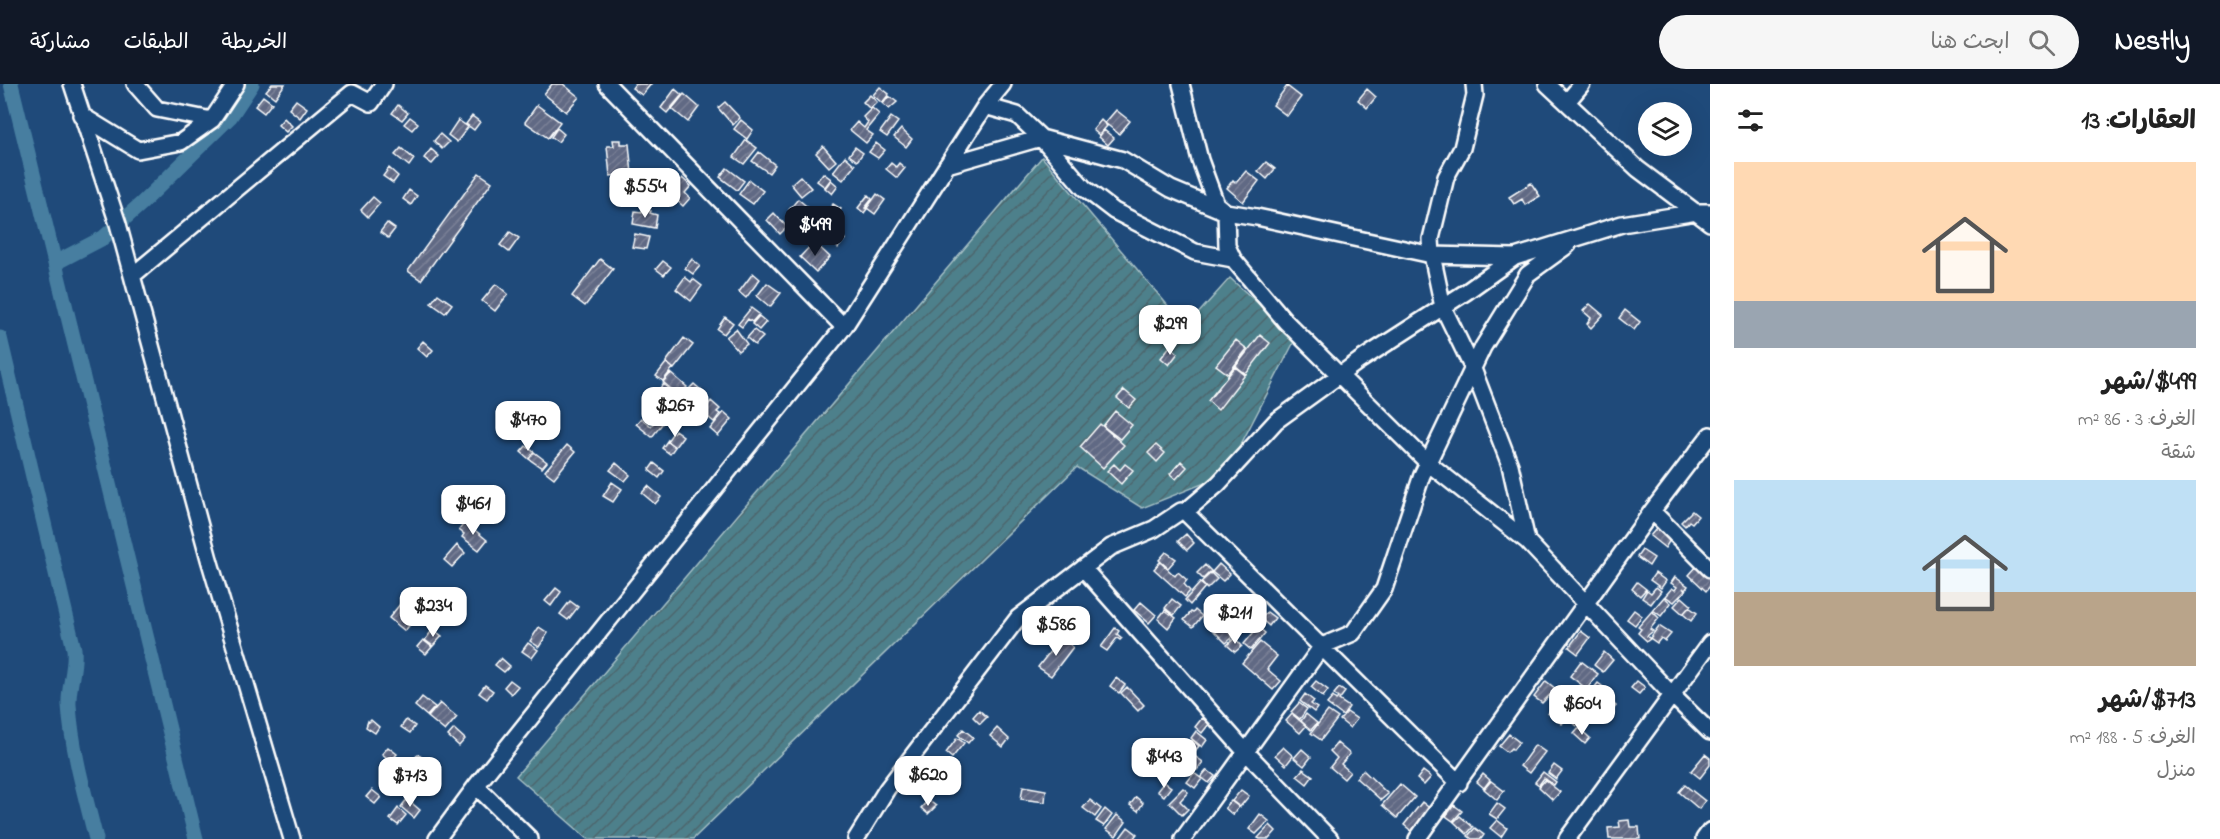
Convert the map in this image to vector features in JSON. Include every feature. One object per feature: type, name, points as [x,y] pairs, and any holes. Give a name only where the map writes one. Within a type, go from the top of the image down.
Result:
[{"type":"street","points":[[72,84],[118,224],[209,559],[292,839]]},
{"type":"street","points":[[135,84],[157,109],[212,120]]},
{"type":"street","points":[[81,115],[138,150],[181,142],[212,120],[236,84]]},
{"type":"street","points":[[132,276],[352,93],[371,103],[384,84]]},
{"type":"street","points":[[437,839],[476,786],[844,327],[985,106],[1003,84]]},
{"type":"street","points":[[1181,84],[1200,160],[1216,204],[1226,212],[1227,246],[1233,259],[1286,322],[1339,375],[1428,463],[1527,542],[1710,732]]},
{"type":"street","points":[[1474,84],[1475,95],[1462,148],[1446,177],[1431,239],[1432,255],[1443,307],[1473,369],[1510,465],[1527,542]]},
{"type":"street","points":[[1547,84],[1638,169],[1703,212],[1710,223]]},
{"type":"street","points":[[1567,102],[1582,84]]},
{"type":"street","points":[[613,86],[844,327]]},
{"type":"street","points":[[985,106],[1017,115],[1041,138],[1084,188],[1114,211],[1195,252],[1233,259]]},
{"type":"street","points":[[948,165],[1041,138],[1123,160],[1171,189],[1226,212],[1432,255],[1515,257]]},
{"type":"street","points":[[865,836],[887,789],[1018,618],[1111,547],[1154,529],[1176,513],[1185,512],[1218,484],[1276,421],[1339,375],[1515,257],[1622,224],[1703,212]]},
{"type":"street","points":[[1183,839],[1322,646],[1353,633],[1384,589],[1422,475],[1483,347],[1528,274],[1579,237]]},
{"type":"street","points":[[1417,839],[1587,605],[1652,511],[1710,435]]},
{"type":"street","points":[[1652,511],[1710,569]]},
{"type":"street","points":[[1185,512],[1459,783]]},
{"type":"street","points":[[1083,568],[1245,751],[1330,839]]},
{"type":"street","points":[[1567,839],[1710,643]]},
{"type":"street","points":[[476,786],[530,839]]},
{"type":"street","points":[[1704,839],[1710,831]]},
{"type":"green space","points":[[1042,157],[1186,327],[1230,278],[1296,338],[1225,475],[1142,508],[1077,467],[693,839],[588,839],[516,776]]},
{"type":"building","points":[[272,84],[285,84],[275,98],[266,91]]},
{"type":"building","points":[[552,84],[563,84],[579,97],[566,112],[544,94]]},
{"type":"building","points":[[635,84],[651,84],[642,95],[632,88]]},
{"type":"building","points":[[1287,86],[1301,97],[1287,116],[1273,105]]},
{"type":"building","points":[[880,87],[889,94],[882,103],[873,95]]},
{"type":"building","points":[[675,89],[682,95],[667,113],[661,108]]},
{"type":"building","points":[[1367,89],[1376,97],[1367,108],[1358,100]]},
{"type":"building","points":[[684,94],[699,107],[688,122],[672,109]]},
{"type":"building","points":[[870,95],[877,102],[870,109],[863,102]]},
{"type":"building","points":[[263,96],[272,103],[264,113],[255,106]]},
{"type":"building","points":[[889,96],[897,102],[889,109],[883,104]]},
{"type":"building","points":[[296,100],[307,108],[300,118],[289,109]]},
{"type":"building","points":[[725,102],[740,118],[733,125],[718,108]]},
{"type":"building","points":[[398,105],[408,113],[402,120],[392,113]]},
{"type":"building","points":[[537,105],[560,122],[548,138],[525,122]]},
{"type":"building","points":[[872,108],[879,114],[866,130],[873,135],[866,143],[850,130],[857,122],[864,128],[868,122],[863,117]]},
{"type":"building","points":[[1116,110],[1130,121],[1119,134],[1105,123]]},
{"type":"building","points":[[472,116],[480,122],[474,130],[466,124]]},
{"type":"building","points":[[410,117],[418,123],[412,130],[404,124]]},
{"type":"building","points":[[891,117],[898,122],[887,137],[880,132]]},
{"type":"building","points":[[284,118],[292,126],[286,132],[278,125]]},
{"type":"building","points":[[458,120],[468,127],[457,142],[448,135]]},
{"type":"building","points":[[741,120],[753,130],[747,139],[734,129]]},
{"type":"building","points":[[1101,120],[1107,126],[1099,135],[1093,130]]},
{"type":"building","points":[[557,128],[564,134],[558,142],[551,137]]},
{"type":"building","points":[[901,129],[912,139],[906,147],[894,137]]},
{"type":"building","points":[[1104,130],[1114,138],[1108,145],[1099,137]]},
{"type":"building","points":[[440,134],[449,142],[442,149],[434,141]]},
{"type":"building","points":[[613,140],[621,140],[621,144],[629,144],[632,174],[610,176],[607,146],[614,146]]},
{"type":"building","points":[[746,140],[757,148],[744,164],[734,157]]},
{"type":"building","points":[[876,143],[885,150],[878,158],[869,152]]},
{"type":"building","points":[[823,146],[836,161],[829,167],[816,153]]},
{"type":"building","points":[[855,147],[863,153],[857,161],[849,155]]},
{"type":"building","points":[[401,148],[414,159],[409,166],[395,155]]},
{"type":"building","points":[[431,149],[439,156],[432,164],[424,158]]},
{"type":"building","points":[[759,152],[775,165],[769,173],[752,161]]},
{"type":"building","points":[[845,156],[855,165],[843,180],[833,172]]},
{"type":"building","points":[[1266,162],[1275,169],[1267,179],[1258,171]]},
{"type":"building","points":[[891,163],[896,167],[899,163],[905,168],[897,178],[886,169]]},
{"type":"building","points":[[389,168],[398,176],[393,183],[383,176]]},
{"type":"building","points":[[727,168],[744,181],[737,190],[720,177]]},
{"type":"building","points":[[1246,171],[1259,181],[1243,202],[1227,188],[1233,180],[1236,183]]},
{"type":"building","points":[[479,173],[492,182],[421,280],[408,271]]},
{"type":"building","points":[[823,173],[831,179],[825,187],[817,181]]},
{"type":"building","points":[[800,176],[811,188],[801,196],[791,184]]},
{"type":"building","points":[[682,178],[691,186],[685,193],[690,198],[683,206],[668,193]]},
{"type":"building","points":[[749,180],[763,191],[753,204],[739,194]]},
{"type":"building","points":[[831,180],[838,186],[832,194],[825,188]]},
{"type":"building","points":[[1531,183],[1540,196],[1525,205],[1522,199],[1514,204],[1509,197]]},
{"type":"building","points":[[409,190],[417,196],[411,205],[403,199]]},
{"type":"building","points":[[877,194],[885,200],[875,214],[867,208]]},
{"type":"building","points":[[868,195],[872,199],[864,213],[858,208]]},
{"type":"building","points":[[373,197],[380,203],[368,217],[361,210]]},
{"type":"building","points":[[798,199],[817,215],[808,225],[789,210]]},
{"type":"building","points":[[833,204],[841,209],[831,223],[823,217]]},
{"type":"building","points":[[642,209],[657,215],[655,228],[633,224],[635,211],[642,212]]},
{"type":"building","points":[[774,213],[787,227],[780,234],[767,220]]},
{"type":"building","points":[[820,216],[828,222],[822,230],[814,224]]},
{"type":"building","points":[[387,223],[395,229],[388,238],[380,232]]},
{"type":"building","points":[[836,231],[845,239],[838,248],[829,240]]},
{"type":"building","points":[[510,232],[519,238],[509,252],[500,245]]},
{"type":"building","points":[[635,234],[649,237],[646,249],[632,247]]},
{"type":"building","points":[[814,242],[830,257],[816,272],[800,257]]},
{"type":"building","points":[[600,259],[613,269],[585,306],[572,296]]},
{"type":"building","points":[[692,259],[700,266],[693,274],[685,268]]},
{"type":"building","points":[[663,261],[671,267],[664,275],[656,269]]},
{"type":"building","points":[[753,273],[760,279],[746,298],[739,292]]},
{"type":"building","points":[[685,277],[691,282],[693,279],[702,286],[691,301],[676,289]]},
{"type":"building","points":[[767,283],[781,293],[770,307],[757,296]]},
{"type":"building","points":[[496,284],[508,294],[495,311],[482,301]]},
{"type":"building","points":[[438,294],[452,304],[445,313],[431,303]]},
{"type":"building","points":[[1590,304],[1603,315],[1591,328],[1587,324],[1591,318],[1583,311]]},
{"type":"building","points":[[751,308],[759,314],[752,322],[748,319],[742,327],[738,324]]},
{"type":"building","points":[[1625,310],[1640,322],[1634,330],[1619,318]]},
{"type":"building","points":[[759,316],[766,322],[759,330],[752,324]]},
{"type":"building","points":[[725,317],[733,323],[724,334],[717,329]]},
{"type":"building","points":[[736,329],[747,344],[738,351],[726,337]]},
{"type":"building","points":[[754,330],[763,337],[755,345],[747,338]]},
{"type":"building","points":[[1260,335],[1270,343],[1246,374],[1236,366]]},
{"type":"building","points":[[684,338],[693,345],[674,369],[666,362]]},
{"type":"building","points":[[1236,340],[1247,349],[1228,374],[1216,365]]},
{"type":"building","points":[[423,341],[433,350],[427,357],[417,348]]},
{"type":"building","points":[[1170,346],[1178,353],[1169,365],[1161,358]]},
{"type":"building","points":[[666,363],[673,368],[663,381],[656,376]]},
{"type":"building","points":[[1235,367],[1245,375],[1218,410],[1208,401]]},
{"type":"building","points":[[671,373],[687,387],[679,396],[663,382]]},
{"type":"building","points":[[663,384],[671,391],[665,398],[657,392]]},
{"type":"building","points":[[694,384],[701,390],[687,406],[679,399]]},
{"type":"building","points":[[1124,390],[1136,400],[1129,408],[1117,398]]},
{"type":"building","points":[[711,401],[720,409],[717,412],[720,414],[714,422],[709,418],[705,422],[699,417]]},
{"type":"building","points":[[667,407],[679,415],[675,422],[663,414]]},
{"type":"building","points":[[1115,411],[1132,425],[1120,439],[1103,426]]},
{"type":"building","points":[[724,412],[732,419],[718,436],[710,429]]},
{"type":"building","points":[[641,418],[651,426],[656,420],[662,424],[652,437],[636,424]]},
{"type":"building","points":[[1100,424],[1124,445],[1103,468],[1080,447]]},
{"type":"building","points":[[675,430],[683,436],[675,447],[667,441]]},
{"type":"building","points":[[667,441],[675,447],[670,454],[662,448]]},
{"type":"building","points":[[567,445],[575,452],[554,478],[545,471]]},
{"type":"building","points":[[1156,445],[1165,453],[1157,462],[1148,453]]},
{"type":"building","points":[[526,446],[534,452],[529,459],[521,452]]},
{"type":"building","points":[[534,452],[547,462],[542,468],[529,459]]},
{"type":"building","points":[[1181,461],[1187,467],[1176,479],[1170,474]]},
{"type":"building","points":[[616,463],[630,475],[625,481],[610,470]]},
{"type":"building","points":[[654,463],[664,471],[659,478],[649,470]]},
{"type":"building","points":[[1114,464],[1120,470],[1125,464],[1133,470],[1121,484],[1107,471]]},
{"type":"building","points":[[612,482],[622,489],[613,502],[603,496]]},
{"type":"building","points":[[648,486],[661,497],[655,504],[642,493]]},
{"type":"building","points":[[1692,511],[1698,516],[1692,523],[1689,521],[1685,526],[1681,522]]},
{"type":"building","points":[[465,522],[487,540],[479,550],[462,537],[464,534],[459,530]]},
{"type":"building","points":[[1656,529],[1670,540],[1665,548],[1650,536]]},
{"type":"building","points":[[1186,534],[1194,543],[1187,550],[1178,541]]},
{"type":"building","points":[[457,545],[465,553],[452,567],[444,560]]},
{"type":"building","points":[[1642,550],[1654,558],[1649,566],[1637,557]]},
{"type":"building","points":[[1166,552],[1176,559],[1168,568],[1159,560]]},
{"type":"building","points":[[1160,562],[1175,576],[1178,572],[1187,580],[1184,584],[1190,591],[1185,597],[1154,569]]},
{"type":"building","points":[[1219,564],[1230,574],[1223,581],[1212,572]]},
{"type":"building","points":[[1205,565],[1211,571],[1203,579],[1197,573]]},
{"type":"building","points":[[1697,566],[1710,576],[1710,586],[1706,591],[1689,575]]},
{"type":"building","points":[[1211,573],[1217,579],[1207,589],[1201,582]]},
{"type":"building","points":[[1655,573],[1666,581],[1661,588],[1650,580]]},
{"type":"building","points":[[1675,577],[1688,586],[1685,590],[1683,588],[1685,591],[1674,602],[1665,596],[1672,588],[1675,590],[1677,587],[1671,583]]},
{"type":"building","points":[[1637,582],[1646,589],[1640,596],[1632,589]]},
{"type":"building","points":[[1200,583],[1205,587],[1190,605],[1185,600]]},
{"type":"building","points":[[1656,587],[1661,591],[1651,604],[1642,598],[1647,590],[1651,593]]},
{"type":"building","points":[[556,588],[561,592],[551,606],[545,601]]},
{"type":"building","points":[[444,596],[459,608],[452,618],[436,606]]},
{"type":"building","points":[[1664,597],[1671,603],[1661,616],[1653,610]]},
{"type":"building","points":[[1682,597],[1691,605],[1683,614],[1674,606]]},
{"type":"building","points":[[1172,599],[1181,606],[1174,615],[1165,608]]},
{"type":"building","points":[[570,601],[578,607],[568,620],[560,614]]},
{"type":"building","points":[[1141,602],[1156,615],[1149,623],[1134,610]]},
{"type":"building","points":[[401,603],[403,604],[401,608],[414,619],[405,631],[389,618]]},
{"type":"building","points":[[1217,605],[1226,612],[1220,619],[1212,612]]},
{"type":"building","points":[[1689,607],[1697,613],[1691,621],[1683,614]]},
{"type":"building","points":[[1165,610],[1176,618],[1168,628],[1158,619]]},
{"type":"building","points":[[1195,610],[1202,616],[1193,627],[1184,620]]},
{"type":"building","points":[[1634,610],[1642,616],[1635,625],[1627,619]]},
{"type":"building","points":[[1652,611],[1659,618],[1650,629],[1653,631],[1647,636],[1650,639],[1647,641],[1638,633],[1641,629],[1638,627]]},
{"type":"building","points":[[1267,612],[1275,618],[1269,626],[1261,619]]},
{"type":"building","points":[[1220,623],[1233,637],[1226,643],[1213,630]]},
{"type":"building","points":[[1659,626],[1671,634],[1665,641],[1661,638],[1657,643],[1650,638]]},
{"type":"building","points":[[539,627],[548,633],[539,647],[530,641]]},
{"type":"building","points":[[1258,627],[1265,633],[1251,650],[1244,644]]},
{"type":"building","points":[[1115,628],[1119,631],[1117,634],[1122,638],[1120,640],[1117,638],[1107,651],[1101,647]]},
{"type":"building","points":[[433,629],[442,636],[433,646],[425,640]]},
{"type":"building","points":[[1581,631],[1590,638],[1578,654],[1569,647]]},
{"type":"building","points":[[1061,637],[1073,647],[1051,676],[1038,667]]},
{"type":"building","points":[[1235,638],[1242,646],[1235,652],[1227,645]]},
{"type":"building","points":[[423,640],[432,647],[426,654],[417,647]]},
{"type":"building","points":[[1260,642],[1277,656],[1267,669],[1281,681],[1273,690],[1242,663]]},
{"type":"building","points":[[528,643],[538,650],[532,658],[522,651]]},
{"type":"building","points":[[1604,652],[1613,660],[1603,672],[1594,665]]},
{"type":"building","points":[[501,658],[510,666],[504,672],[495,665]]},
{"type":"building","points":[[1581,661],[1598,674],[1587,689],[1570,676]]},
{"type":"building","points":[[1116,678],[1125,685],[1119,693],[1110,686]]},
{"type":"building","points":[[510,680],[518,686],[511,694],[504,687]]},
{"type":"building","points":[[1316,681],[1328,690],[1323,697],[1311,687]]},
{"type":"building","points":[[1546,681],[1556,689],[1542,703],[1534,697]]},
{"type":"building","points":[[1637,681],[1645,687],[1639,694],[1631,688]]},
{"type":"building","points":[[1598,683],[1606,689],[1598,698],[1591,692]]},
{"type":"building","points":[[485,685],[493,691],[487,699],[479,693]]},
{"type":"building","points":[[1127,687],[1144,705],[1138,711],[1121,693]]},
{"type":"building","points":[[1339,688],[1345,692],[1339,700],[1349,707],[1343,716],[1327,704],[1333,697],[1336,700],[1338,698],[1334,694]]},
{"type":"building","points":[[1606,690],[1610,694],[1607,698],[1616,706],[1610,713],[1596,701]]},
{"type":"building","points":[[1305,694],[1314,701],[1311,704],[1317,708],[1314,712],[1300,701]]},
{"type":"building","points":[[422,697],[435,707],[427,716],[415,706]]},
{"type":"building","points":[[440,703],[457,717],[445,731],[428,717]]},
{"type":"building","points":[[1299,703],[1307,709],[1300,719],[1291,712]]},
{"type":"building","points":[[1554,705],[1568,716],[1562,724],[1548,713]]},
{"type":"building","points":[[979,710],[987,717],[980,724],[973,717]]},
{"type":"building","points":[[1328,711],[1338,718],[1321,740],[1311,733]]},
{"type":"building","points":[[1576,711],[1584,717],[1577,726],[1570,720]]},
{"type":"building","points":[[1347,712],[1357,719],[1350,728],[1340,720]]},
{"type":"building","points":[[1292,714],[1306,726],[1300,733],[1286,721]]},
{"type":"building","points":[[1306,714],[1317,723],[1311,730],[1301,721]]},
{"type":"building","points":[[1202,718],[1209,724],[1202,733],[1195,727]]},
{"type":"building","points":[[371,720],[379,727],[375,733],[366,727],[368,721]]},
{"type":"building","points":[[406,720],[415,726],[410,733],[401,727]]},
{"type":"building","points":[[997,728],[1009,739],[1003,747],[990,736]]},
{"type":"building","points":[[1579,728],[1590,738],[1585,744],[1574,734]]},
{"type":"building","points":[[454,729],[465,739],[459,746],[448,736]]},
{"type":"building","points":[[963,729],[973,737],[968,743],[958,735]]},
{"type":"building","points":[[1196,731],[1207,740],[1202,747],[1191,738]]},
{"type":"building","points":[[1509,734],[1519,742],[1513,750],[1511,748],[1507,752],[1499,746]]},
{"type":"building","points":[[957,738],[964,743],[952,758],[946,753]]},
{"type":"building","points":[[1192,740],[1199,746],[1188,760],[1181,754]]},
{"type":"building","points":[[1141,743],[1148,749],[1142,756],[1135,750]]},
{"type":"building","points":[[1337,743],[1350,754],[1341,764],[1350,772],[1344,779],[1330,767],[1337,758],[1330,751]]},
{"type":"building","points":[[1535,745],[1545,752],[1529,773],[1520,766]]},
{"type":"building","points":[[388,747],[397,754],[391,761],[382,754]]},
{"type":"building","points":[[1283,747],[1293,756],[1286,765],[1275,755]]},
{"type":"building","points":[[1302,749],[1311,757],[1304,766],[1294,758]]},
{"type":"building","points":[[1155,750],[1165,758],[1156,769],[1146,761]]},
{"type":"building","points":[[418,754],[427,762],[421,770],[412,762]]},
{"type":"building","points":[[1705,754],[1710,758],[1710,765],[1700,778],[1691,771]]},
{"type":"building","points":[[1193,755],[1203,762],[1197,770],[1187,763]]},
{"type":"building","points":[[1179,756],[1187,762],[1179,773],[1170,767]]},
{"type":"building","points":[[1166,758],[1172,762],[1164,774],[1158,769]]},
{"type":"building","points":[[1554,765],[1562,771],[1556,779],[1548,773]]},
{"type":"building","points":[[393,767],[411,783],[403,792],[385,775]]},
{"type":"building","points":[[1303,769],[1313,776],[1307,784],[1297,776]]},
{"type":"building","points":[[1207,770],[1215,776],[1209,783],[1201,777]]},
{"type":"building","points":[[1363,770],[1388,794],[1381,800],[1356,778]]},
{"type":"building","points":[[1423,771],[1431,777],[1424,785],[1417,779]]},
{"type":"building","points":[[1543,772],[1556,782],[1554,785],[1544,778],[1539,785],[1535,782]]},
{"type":"building","points":[[940,773],[948,780],[943,787],[934,780]]},
{"type":"building","points":[[1194,773],[1202,779],[1195,788],[1187,782]]},
{"type":"building","points":[[1483,774],[1490,780],[1484,788],[1477,782]]},
{"type":"building","points":[[1545,780],[1560,792],[1553,800],[1539,787]]},
{"type":"building","points":[[1491,781],[1504,791],[1497,800],[1484,789]]},
{"type":"building","points":[[1164,782],[1171,787],[1164,796],[1157,791]]},
{"type":"building","points":[[1400,784],[1415,797],[1397,818],[1382,805]]},
{"type":"building","points":[[1685,785],[1705,801],[1699,809],[1679,792]]},
{"type":"building","points":[[1023,786],[1046,790],[1045,802],[1021,799]]},
{"type":"building","points":[[1183,788],[1188,792],[1180,801],[1188,809],[1182,815],[1169,802]]},
{"type":"building","points":[[372,790],[381,797],[375,804],[366,797]]},
{"type":"building","points":[[1241,790],[1249,796],[1240,807],[1232,801]]},
{"type":"building","points":[[1136,797],[1143,803],[1138,811],[1130,805]]},
{"type":"building","points":[[407,799],[420,810],[414,818],[401,807]]},
{"type":"building","points":[[928,800],[936,806],[928,814],[921,808]]},
{"type":"building","points":[[1090,800],[1101,809],[1095,817],[1083,808]]},
{"type":"building","points":[[1231,801],[1239,807],[1233,815],[1225,808]]},
{"type":"building","points":[[1422,802],[1432,810],[1414,833],[1404,825]]},
{"type":"building","points":[[1497,803],[1505,809],[1497,819],[1489,814]]},
{"type":"building","points":[[1454,805],[1462,811],[1453,821],[1446,816]]},
{"type":"building","points":[[398,808],[406,815],[398,825],[390,819]]},
{"type":"building","points":[[1105,809],[1112,815],[1104,826],[1096,821]]},
{"type":"building","points":[[1260,814],[1269,821],[1256,834],[1249,829]]},
{"type":"building","points":[[1117,815],[1126,822],[1116,836],[1106,829]]},
{"type":"building","points":[[1460,816],[1473,827],[1467,834],[1454,822]]},
{"type":"building","points":[[1497,820],[1507,828],[1501,837],[1490,828]]},
{"type":"building","points":[[1629,820],[1630,827],[1639,827],[1640,839],[1609,839],[1608,828],[1620,827],[1619,821]]},
{"type":"building","points":[[1270,825],[1276,831],[1269,839],[1258,838]]},
{"type":"building","points":[[1128,827],[1137,834],[1133,839],[1119,839]]},
{"type":"building","points":[[1475,828],[1484,835],[1481,839],[1472,839],[1468,836]]},
{"type":"waterway","points":[[11,84],[196,839]]},
{"type":"waterway","points":[[55,263],[103,238],[142,203],[230,117],[252,84]]},
{"type":"waterway","points":[[0,338],[74,649],[69,705],[73,739],[96,839]]}]
